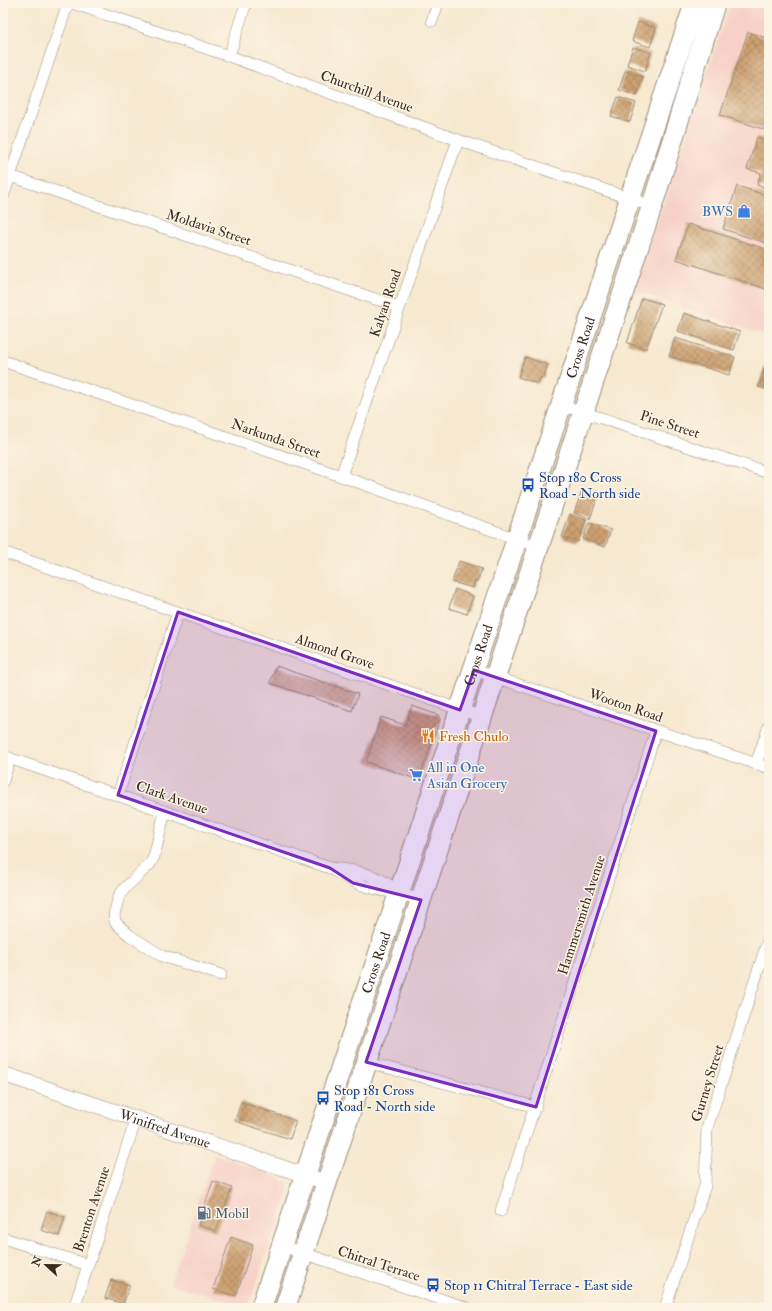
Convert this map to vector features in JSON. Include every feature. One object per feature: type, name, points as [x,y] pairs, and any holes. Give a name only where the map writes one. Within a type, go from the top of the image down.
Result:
[{"type":"highway","name":"Cross Road","points":[[261,1308],[695,3]]},
{"type":"highway","name":"Cross Road","points":[[285,1308],[328,1183],[366,1062],[496,677],[652,206],[715,3]]},
{"type":"street","points":[[3,197],[68,3]]},
{"type":"street","name":"Churchill Avenue","points":[[72,3],[229,56],[458,140],[652,206]]},
{"type":"street","points":[[229,56],[246,3]]},
{"type":"street","points":[[432,21],[438,3]]},
{"type":"street","name":"Kalyan Road","points":[[342,476],[399,306],[458,140]]},
{"type":"street","name":"Moldavia Street","points":[[10,176],[399,306]]},
{"type":"street","name":"Narkunda Street","points":[[3,361],[342,476],[539,546]]},
{"type":"street","name":"Pine Street","points":[[561,404],[769,473]]},
{"type":"street","name":"Almond Grove","points":[[3,552],[482,717]]},
{"type":"street","points":[[118,795],[178,612]]},
{"type":"street","name":"Wooton Road","points":[[474,670],[769,768]]},
{"type":"street","points":[[756,764],[769,726]]},
{"type":"street","name":"Hammersmith Avenue","points":[[501,1210],[536,1108],[656,731]]},
{"type":"street","points":[[3,781],[6,757]]},
{"type":"street","name":"Clark Avenue","points":[[6,757],[330,868],[353,883],[384,892],[400,893],[421,900]]},
{"type":"street","points":[[165,811],[154,857],[150,864],[126,887],[119,896],[114,915],[115,922],[129,935],[162,956],[221,975]]},
{"type":"street","name":"Gurney Street","points":[[665,1308],[705,1186],[708,1128],[769,937]]},
{"type":"street","points":[[366,1062],[536,1108]]},
{"type":"street","name":"Winifred Avenue","points":[[3,1074],[328,1183]]},
{"type":"street","name":"Brenton Avenue","points":[[74,1308],[136,1119]]},
{"type":"street","points":[[3,1238],[88,1265]]},
{"type":"street","name":"Chitral Terrace","points":[[282,1246],[467,1308]]},
{"type":"highlighted area","points":[[178,612],[460,710],[474,670],[656,731],[536,1107],[366,1062],[421,900],[353,883],[330,868],[118,795]]},
{"type":"shaded area","points":[[730,3],[769,3],[769,336],[634,291]]},
{"type":"shaded area","points":[[215,1154],[281,1178],[288,1183],[289,1192],[248,1307],[170,1284]]},
{"type":"building","points":[[638,22],[656,28],[650,47],[632,41]]},
{"type":"building","points":[[748,32],[769,39],[769,131],[720,115]]},
{"type":"building","points":[[633,47],[651,53],[645,71],[627,65]]},
{"type":"building","points":[[625,71],[643,77],[637,96],[619,90]]},
{"type":"building","points":[[618,97],[636,103],[630,122],[611,116]]},
{"type":"building","points":[[757,137],[769,140],[769,188],[757,185],[761,173],[747,169]]},
{"type":"building","points":[[737,186],[769,196],[769,244],[723,229]]},
{"type":"building","points":[[688,224],[769,250],[769,290],[676,259]]},
{"type":"building","points":[[642,298],[662,304],[646,349],[627,343]]},
{"type":"building","points":[[684,313],[740,332],[734,350],[678,331]]},
{"type":"building","points":[[675,338],[735,357],[729,375],[669,356]]},
{"type":"building","points":[[769,355],[769,390],[758,387]]},
{"type":"building","points":[[525,357],[548,365],[543,378],[541,377],[538,384],[518,377]]},
{"type":"building","points":[[582,490],[598,496],[590,519],[574,513]]},
{"type":"building","points":[[570,514],[586,520],[578,542],[562,537]]},
{"type":"building","points":[[589,523],[611,530],[605,547],[583,539]]},
{"type":"building","points":[[459,561],[482,569],[473,588],[452,582]]},
{"type":"building","points":[[455,589],[473,596],[467,614],[449,608]]},
{"type":"building","points":[[276,666],[358,694],[352,711],[270,683]]},
{"type":"building","points":[[412,706],[438,715],[440,719],[419,780],[366,762],[381,717],[405,725]]},
{"type":"building","points":[[241,1102],[296,1121],[290,1139],[235,1121]]},
{"type":"building","points":[[213,1181],[232,1188],[216,1231],[198,1225]]},
{"type":"building","points":[[47,1211],[65,1217],[59,1236],[41,1230]]},
{"type":"building","points":[[231,1237],[253,1245],[236,1296],[213,1289]]},
{"type":"building","points":[[111,1280],[130,1285],[123,1304],[105,1298]]},
{"type":"place","name":"BWS","points":[[744,211]]},
{"type":"place","name":"Stop 180 Cross Road - North side","points":[[528,485]]},
{"type":"place","name":"Fresh Chulo","points":[[428,736]]},
{"type":"place","name":"All in One Asian Grocery","points":[[416,775]]},
{"type":"place","name":"Stop 181 Cross Road - North side","points":[[323,1098]]},
{"type":"place","name":"Mobil","points":[[204,1213]]},
{"type":"place","name":"Stop 11 Chitral Terrace - East side","points":[[433,1285]]}]
